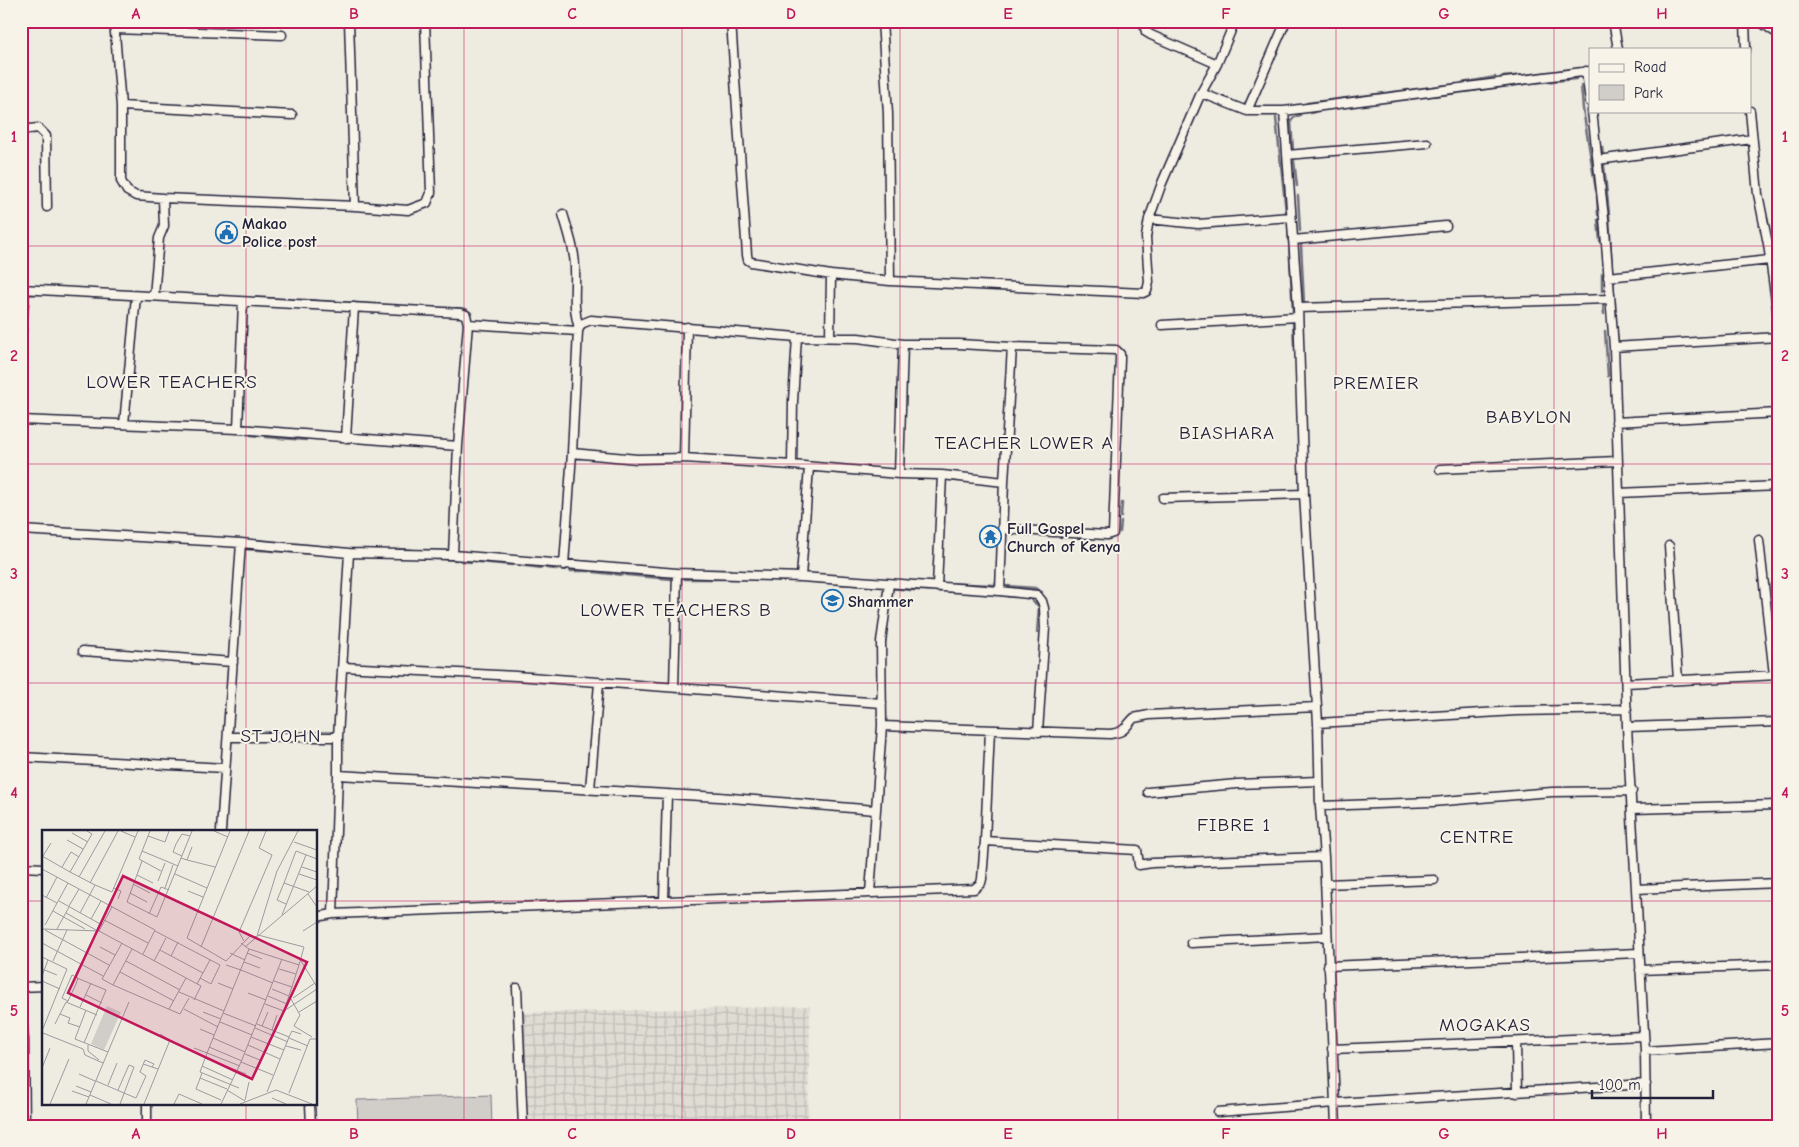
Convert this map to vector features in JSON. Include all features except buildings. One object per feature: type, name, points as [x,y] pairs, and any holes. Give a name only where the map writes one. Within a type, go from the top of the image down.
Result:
[{"type":"street","points":[[348,21],[355,206]]},
{"type":"street","points":[[282,35],[114,25],[121,106],[121,181],[126,192],[136,196],[163,198],[408,210],[427,203],[431,193],[424,21]]},
{"type":"street","points":[[732,21],[748,260],[756,264],[890,281],[1143,293],[1147,291],[1149,282],[1146,237],[1149,219],[1162,183],[1201,93],[1217,64],[1235,21]]},
{"type":"street","points":[[882,21],[888,114],[890,281]]},
{"type":"street","points":[[1143,21],[1146,32],[1150,35],[1217,64]]},
{"type":"street","points":[[1247,111],[1286,21]]},
{"type":"street","points":[[1614,21],[1618,48]]},
{"type":"street","points":[[1745,21],[1746,48]]},
{"type":"street","points":[[1759,21],[1778,34]]},
{"type":"street","points":[[1201,93],[1247,111],[1284,111],[1588,71],[1589,86]]},
{"type":"street","points":[[121,106],[292,115]]},
{"type":"street","points":[[1284,111],[1298,312],[1304,494],[1318,722],[1320,806],[1336,1126]]},
{"type":"street","points":[[1592,112],[1614,347],[1627,728],[1646,1052],[1646,1126]]},
{"type":"street","points":[[1750,112],[1758,194],[1778,316]]},
{"type":"street","points":[[21,130],[38,128],[46,136],[47,207]]},
{"type":"street","points":[[1598,160],[1752,139]]},
{"type":"street","points":[[1287,155],[1426,143]]},
{"type":"street","points":[[154,296],[159,238],[164,226],[163,198]]},
{"type":"street","points":[[563,214],[575,267],[574,296],[579,329],[564,565]]},
{"type":"street","points":[[1149,219],[1198,224],[1291,217]]},
{"type":"street","points":[[1293,240],[1446,226]]},
{"type":"street","points":[[1608,277],[1770,260]]},
{"type":"street","points":[[830,337],[831,275]]},
{"type":"street","points":[[1773,289],[1778,282]]},
{"type":"street","points":[[21,339],[23,289],[461,313],[466,315],[468,324],[458,446],[453,555]]},
{"type":"street","points":[[124,424],[136,296]]},
{"type":"street","points":[[1162,325],[1298,312],[1609,299]]},
{"type":"street","points":[[238,429],[243,302]]},
{"type":"street","points":[[346,438],[354,307]]},
{"type":"street","points":[[579,329],[586,321],[592,320],[797,337],[858,338],[903,344],[959,344],[1012,348],[1116,350],[1120,354],[1113,533],[1107,535],[1003,529]]},
{"type":"street","points":[[468,324],[579,329]]},
{"type":"street","points":[[684,458],[687,327]]},
{"type":"street","points":[[792,465],[797,337]]},
{"type":"street","points":[[1614,347],[1778,337]]},
{"type":"street","points":[[899,474],[903,344]]},
{"type":"street","points":[[1000,591],[1012,348]]},
{"type":"street","points":[[1616,422],[1778,413]]},
{"type":"street","points":[[21,420],[238,429],[458,446]]},
{"type":"street","points":[[572,453],[637,459],[684,458],[899,474],[942,475],[1004,482]]},
{"type":"street","points":[[1440,469],[1617,461]]},
{"type":"street","points":[[801,577],[810,467]]},
{"type":"street","points":[[937,587],[942,475]]},
{"type":"street","points":[[1619,493],[1778,486]]},
{"type":"street","points":[[1163,498],[1304,494]]},
{"type":"street","points":[[21,530],[241,543],[349,553],[453,555],[677,574],[801,577],[1037,595],[1042,601],[1044,608],[1045,628],[1038,732]]},
{"type":"street","points":[[1626,683],[1776,675],[1759,540]]},
{"type":"street","points":[[221,830],[241,543]]},
{"type":"street","points":[[1669,546],[1678,680]]},
{"type":"street","points":[[333,914],[338,738],[349,553]]},
{"type":"street","points":[[674,687],[677,574]]},
{"type":"street","points":[[870,893],[882,726],[882,642],[889,584]]},
{"type":"street","points":[[83,650],[232,662]]},
{"type":"street","points":[[343,667],[674,687],[882,703]]},
{"type":"street","points":[[590,789],[599,683]]},
{"type":"street","points":[[882,726],[1110,734],[1119,733],[1126,729],[1134,718],[1149,715],[1317,708]]},
{"type":"street","points":[[1318,722],[1516,711],[1627,709]]},
{"type":"street","points":[[1627,728],[1778,722]]},
{"type":"street","points":[[318,917],[333,914],[664,900],[974,889],[978,887],[982,879],[986,841],[990,730]]},
{"type":"street","points":[[229,737],[338,738]]},
{"type":"street","points":[[21,757],[225,768]]},
{"type":"street","points":[[338,775],[667,794],[875,810]]},
{"type":"street","points":[[1148,792],[1238,784],[1319,781]]},
{"type":"street","points":[[1320,806],[1432,802],[1552,792],[1632,791]]},
{"type":"street","points":[[664,900],[667,794]]},
{"type":"street","points":[[1632,809],[1778,804]]},
{"type":"street","points":[[986,841],[1137,850],[1139,865],[1324,857]]},
{"type":"street","points":[[21,867],[42,868]]},
{"type":"street","points":[[1325,884],[1434,880]]},
{"type":"street","points":[[1636,889],[1778,883]]},
{"type":"street","points":[[1191,943],[1327,936]]},
{"type":"street","points":[[1328,966],[1639,954]]},
{"type":"street","points":[[1640,970],[1778,965]]},
{"type":"street","points":[[21,988],[42,986]]},
{"type":"street","points":[[517,988],[523,1126]]},
{"type":"street","points":[[21,1007],[24,1040],[25,1126]]},
{"type":"street","points":[[1332,1049],[1644,1036]]},
{"type":"street","points":[[1516,1042],[1517,1093]]},
{"type":"street","points":[[1646,1052],[1778,1043]]},
{"type":"street","points":[[1218,1112],[1646,1084]]},
{"type":"street","points":[[147,1126],[148,1104]]},
{"type":"street","points":[[310,1104],[311,1126]]},
{"type":"street","points":[[951,1126],[968,1126]]},
{"type":"shaded area","points":[[810,1006],[808,1126],[528,1126],[521,1013]]},
{"type":"green space","points":[[491,1095],[492,1126],[358,1126],[357,1100]]},
{"type":"waterway","points":[[1541,74],[1579,69]]},
{"type":"waterway","points":[[1501,77],[1526,75]]},
{"type":"waterway","points":[[1462,83],[1495,77]]},
{"type":"waterway","points":[[1511,85],[1576,79]]},
{"type":"waterway","points":[[1307,103],[1456,84]]},
{"type":"waterway","points":[[1581,85],[1596,190]]},
{"type":"waterway","points":[[1463,92],[1498,87]]},
{"type":"waterway","points":[[1419,97],[1457,93]]},
{"type":"waterway","points":[[1293,106],[1297,105]]},
{"type":"waterway","points":[[1311,113],[1323,109]]},
{"type":"waterway","points":[[1293,151],[1291,121],[1300,115]]},
{"type":"waterway","points":[[1276,118],[1286,212]]},
{"type":"waterway","points":[[1602,147],[1609,214],[1612,272]]},
{"type":"waterway","points":[[1294,161],[1297,186]]},
{"type":"waterway","points":[[1298,196],[1300,231]]},
{"type":"waterway","points":[[1597,196],[1598,215]]},
{"type":"waterway","points":[[1598,220],[1600,241]]},
{"type":"waterway","points":[[1288,224],[1293,312]]},
{"type":"waterway","points":[[1301,245],[1304,303]]},
{"type":"waterway","points":[[1602,274],[1602,291]]},
{"type":"waterway","points":[[1613,281],[1614,295]]},
{"type":"waterway","points":[[304,300],[330,302]]},
{"type":"waterway","points":[[1615,302],[1615,313]]},
{"type":"waterway","points":[[342,303],[351,303]]},
{"type":"waterway","points":[[355,303],[366,304]]},
{"type":"waterway","points":[[1603,304],[1604,314]]},
{"type":"waterway","points":[[437,308],[449,308]]},
{"type":"waterway","points":[[456,308],[466,309],[471,313]]},
{"type":"waterway","points":[[1293,322],[1294,346]]},
{"type":"waterway","points":[[1605,331],[1608,376]]},
{"type":"waterway","points":[[251,435],[260,436]]},
{"type":"waterway","points":[[266,437],[306,440]]},
{"type":"waterway","points":[[1121,517],[1122,503]]},
{"type":"waterway","points":[[1120,532],[1121,522]]},
{"type":"waterway","points":[[245,549],[316,554]]},
{"type":"waterway","points":[[398,549],[413,550]]},
{"type":"waterway","points":[[425,550],[447,551]]},
{"type":"waterway","points":[[418,558],[439,559]]},
{"type":"waterway","points":[[443,559],[456,560]]},
{"type":"waterway","points":[[566,560],[589,562]]},
{"type":"waterway","points":[[461,561],[471,562]]},
{"type":"waterway","points":[[479,562],[512,565]]},
{"type":"waterway","points":[[518,565],[542,568]]},
{"type":"waterway","points":[[546,568],[566,570]]},
{"type":"waterway","points":[[707,570],[730,570]]},
{"type":"waterway","points":[[570,571],[590,571]]},
{"type":"waterway","points":[[594,572],[612,574]]},
{"type":"waterway","points":[[615,574],[623,575]]},
{"type":"waterway","points":[[626,575],[672,579]]},
{"type":"waterway","points":[[941,583],[995,585],[997,577]]},
{"type":"waterway","points":[[685,579],[798,581]]},
{"type":"waterway","points":[[806,581],[831,583]]},
{"type":"waterway","points":[[839,584],[883,587]]},
{"type":"waterway","points":[[1007,586],[1035,588],[1042,592]]},
{"type":"waterway","points":[[892,588],[933,590]]},
{"type":"waterway","points":[[978,593],[985,594]]},
{"type":"waterway","points":[[993,595],[1004,595]]},
{"type":"waterway","points":[[1006,596],[1017,597]]},
{"type":"waterway","points":[[1032,601],[1039,606],[1037,633]]},
{"type":"place","name":"Makao Police post","points":[[226,232]]},
{"type":"place","name":"Full Gospel Church of Kenya","points":[[991,537]]},
{"type":"place","name":"Shammer","points":[[832,601]]},
{"type":"district","name":"LOWER TEACHERS","points":[[172,381]]},
{"type":"district","name":"PREMIER","points":[[1376,382]]},
{"type":"district","name":"BABYLON","points":[[1529,416]]},
{"type":"district","name":"BIASHARA","points":[[1227,432]]},
{"type":"district","name":"TEACHER LOWER A","points":[[1024,442]]},
{"type":"district","name":"LOWER TEACHERS B","points":[[676,609]]},
{"type":"district","name":"ST JOHN","points":[[281,735]]},
{"type":"district","name":"FIBRE 1","points":[[1234,824]]},
{"type":"district","name":"CENTRE","points":[[1477,836]]},
{"type":"district","name":"MOGAKAS","points":[[1485,1024]]}]
